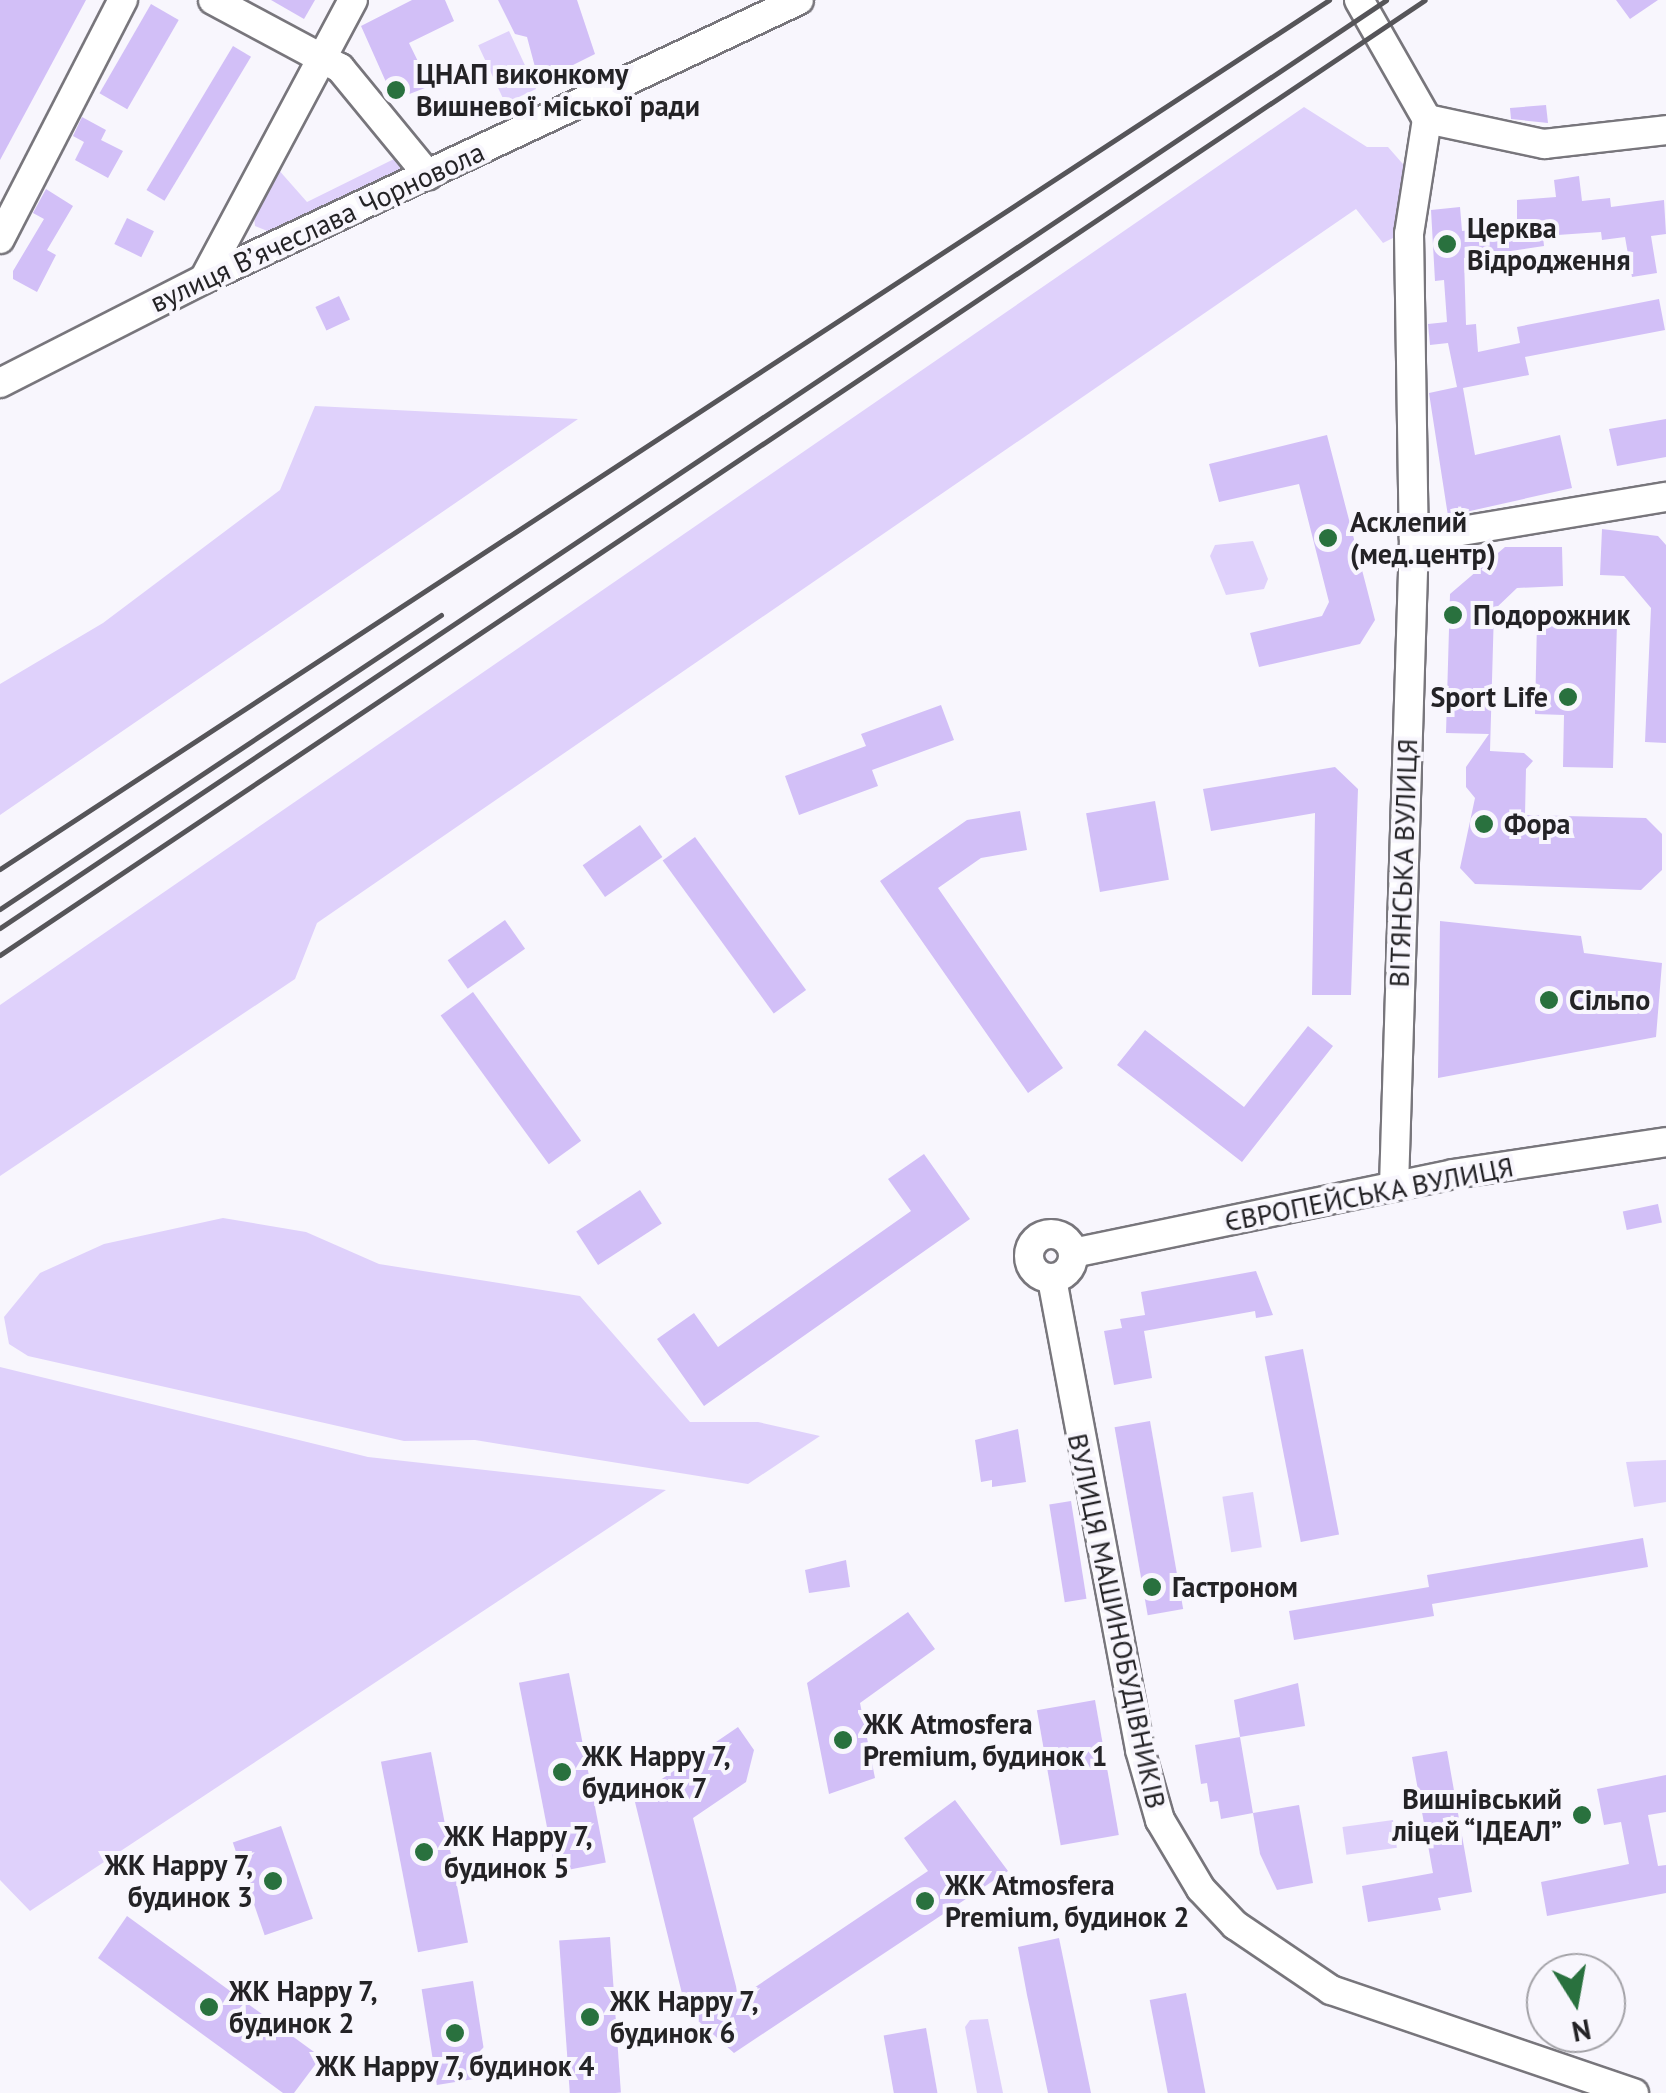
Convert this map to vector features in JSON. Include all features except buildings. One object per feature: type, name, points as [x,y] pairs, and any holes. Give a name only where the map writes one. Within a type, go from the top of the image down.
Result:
[{"type":"street","points":[[0,239],[123,0]]},
{"type":"street","points":[[213,0],[340,68],[428,175]]},
{"type":"street","points":[[204,280],[353,0]]},
{"type":"street","name":"вулиця Вʼячеслава Чорновола","points":[[0,382],[204,280],[799,0]]},
{"type":"street","points":[[1359,0],[1390,48],[1427,120],[1544,144],[1666,130]]},
{"type":"street","name":"ВІТЯНСЬКА ВУЛИЦЯ","points":[[1394,1187],[1414,540],[1409,234],[1427,120]]},
{"type":"street","points":[[1414,540],[1666,497]]},
{"type":"street","name":"ЄВРОПЕЙСЬКА ВУЛИЦЯ","points":[[1052,1279],[1032,1270],[1033,1242],[1053,1234],[1073,1253],[1394,1187],[1666,1142]]},
{"type":"street","points":[[1052,1279],[1070,1268],[1073,1253]]},
{"type":"street","name":"ВУЛИЦЯ МАШИНОБУДІВНИКІВ","points":[[1052,1279],[1140,1750],[1160,1820],[1201,1889],[1236,1925],[1331,1990],[1634,2093]]},
{"type":"shaded area","points":[[509,31],[536,89],[505,103],[478,45]]},
{"type":"shaded area","points":[[1304,107],[1367,147],[1388,147],[1409,171],[1405,232],[1383,243],[1356,209],[317,923],[295,979],[0,1176],[0,1005]]},
{"type":"shaded area","points":[[390,145],[406,168],[270,232],[255,226],[253,209],[277,168],[307,202],[394,159],[385,147]]},
{"type":"shaded area","points":[[315,406],[578,419],[0,815],[0,684],[103,623],[280,490]]},
{"type":"shaded area","points":[[1253,541],[1268,579],[1264,589],[1226,595],[1210,556],[1215,545]]},
{"type":"shaded area","points":[[223,1218],[306,1232],[379,1264],[580,1296],[690,1422],[758,1422],[820,1436],[748,1484],[475,1440],[404,1441],[28,1356],[9,1344],[4,1317],[40,1273],[104,1244]]},
{"type":"shaded area","points":[[0,1367],[368,1457],[666,1490],[30,1911],[0,1880]]},
{"type":"shaded area","points":[[1666,1460],[1666,1502],[1634,1507],[1626,1462]]},
{"type":"shaded area","points":[[1253,1492],[1262,1547],[1231,1552],[1222,1497]]},
{"type":"shaded area","points":[[1393,1820],[1397,1848],[1346,1855],[1342,1827]]},
{"type":"shaded area","points":[[988,2019],[1003,2093],[977,2093],[965,2027],[970,2020]]},
{"type":"railway","points":[[0,869],[1329,0]]},
{"type":"railway","points":[[0,928],[1386,0]]},
{"type":"railway","points":[[0,955],[1425,0]]},
{"type":"railway","points":[[0,909],[441,615]]},
{"type":"place","name":"ЦНАП виконкому Вишневої міської ради","points":[[396,90]]},
{"type":"place","name":"Церква Відродження","points":[[1447,244]]},
{"type":"place","name":"Асклепий (мед.центр)","points":[[1328,538]]},
{"type":"place","name":"Подорожник","points":[[1453,615]]},
{"type":"place","name":"Sport Life","points":[[1568,697]]},
{"type":"place","name":"Фора","points":[[1484,824]]},
{"type":"place","name":"Сільпо","points":[[1549,1000]]},
{"type":"place","name":"Гастроном","points":[[1152,1587]]},
{"type":"place","name":"ЖК Atmosfera Premium, будинок 1","points":[[843,1740]]},
{"type":"place","name":"ЖК Happy 7, будинок 7","points":[[562,1772]]},
{"type":"place","name":"Вишнівський ліцей “ІДЕАЛ”","points":[[1582,1815]]},
{"type":"place","name":"ЖК Happy 7, будинок 5","points":[[424,1852]]},
{"type":"place","name":"ЖК Happy 7, будинок 3","points":[[273,1881]]},
{"type":"place","name":"ЖК Atmosfera Premium, будинок 2","points":[[925,1901]]},
{"type":"place","name":"ЖК Happy 7, будинок 2","points":[[209,2007]]},
{"type":"place","name":"ЖК Happy 7, будинок 6","points":[[590,2017]]},
{"type":"place","name":"ЖК Happy 7, будинок 4","points":[[455,2033]]}]
